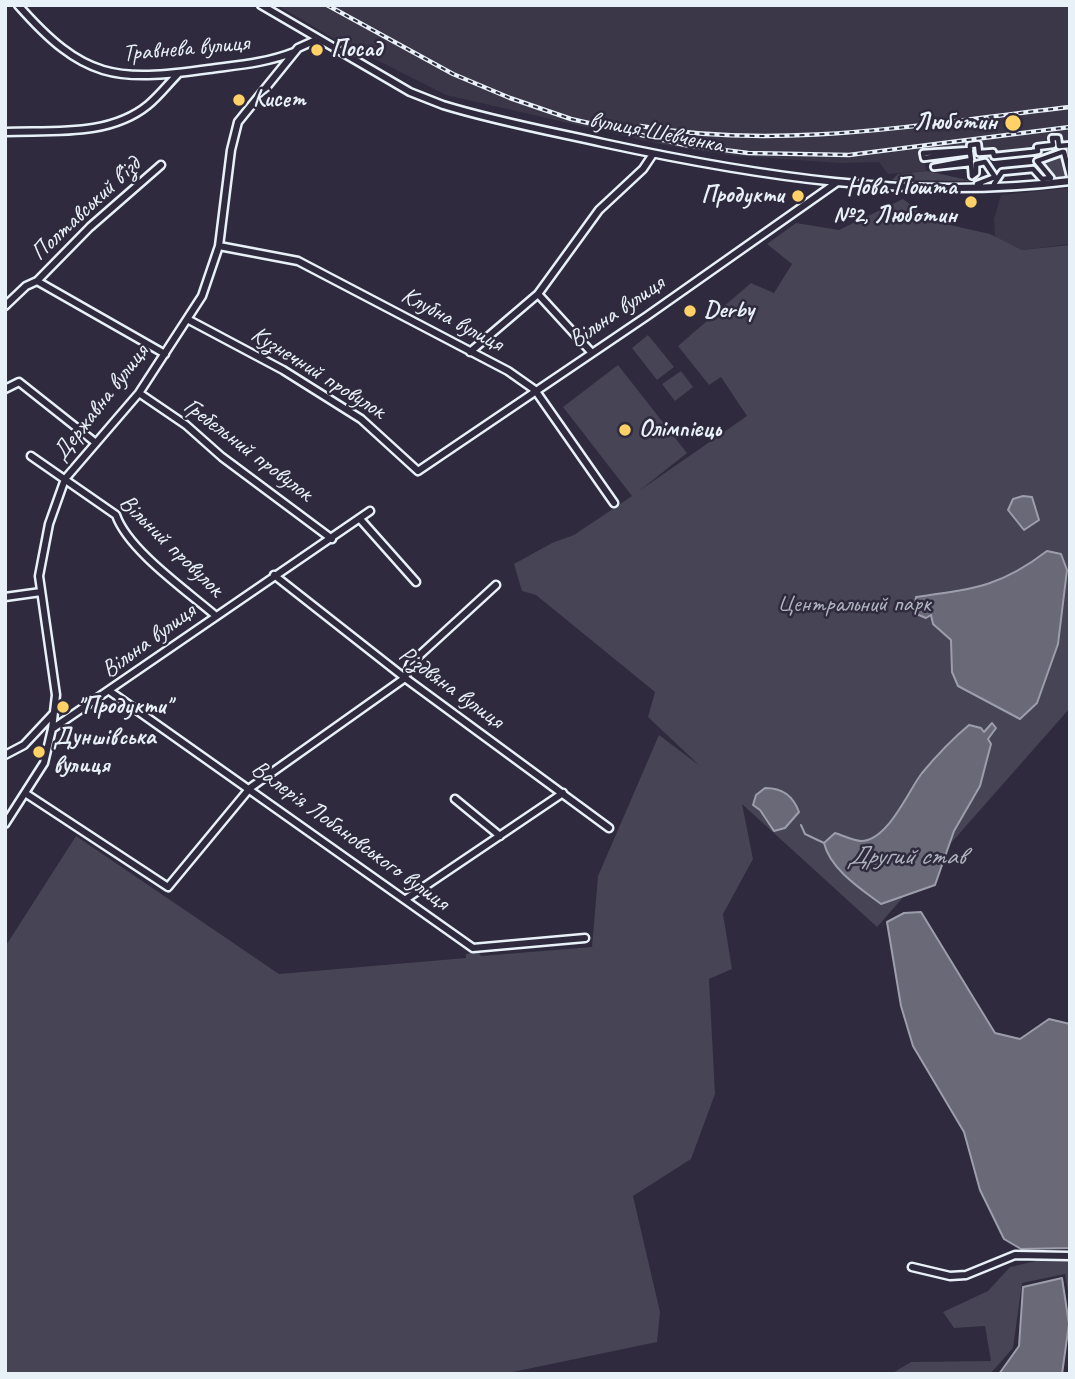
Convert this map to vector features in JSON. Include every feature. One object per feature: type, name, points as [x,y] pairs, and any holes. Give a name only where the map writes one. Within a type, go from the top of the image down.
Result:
[{"type":"street","name":"Травнева вулиця","points":[[18,5],[55,40],[94,68],[128,77],[178,74],[272,61],[295,51]]},
{"type":"street","name":"вулиця Шевченка","points":[[261,5],[410,92],[443,105],[653,154],[806,181],[836,183],[988,189],[1070,178]]},
{"type":"street","name":"Державна вулиця","points":[[5,824],[44,763],[52,729],[55,695],[39,576],[49,524],[65,479],[139,393],[189,320],[202,296],[219,246],[231,150],[238,122],[295,51],[318,39]]},
{"type":"street","points":[[5,132],[82,130],[121,120],[149,105],[178,74]]},
{"type":"street","points":[[1070,155],[1070,147],[1059,146],[1058,138],[1052,138],[1053,145],[1037,147],[1038,151],[994,156],[993,152],[979,153],[978,144],[970,145],[970,150],[923,153],[924,158],[970,152],[971,160],[934,167],[971,163],[974,175],[976,164],[985,162],[995,177],[977,186],[996,184],[1002,172],[1032,169],[1042,179],[1051,178],[1037,161],[1065,152],[1070,178]]},
{"type":"street","points":[[470,352],[538,294],[599,210],[643,169],[653,154]]},
{"type":"street","name":"Полтавський в’їзд","points":[[5,306],[26,286],[37,281],[90,227],[161,164]]},
{"type":"street","name":"Вільна вулиця","points":[[418,471],[836,183]]},
{"type":"street","name":"Клубна вулиця","points":[[219,246],[298,261],[508,371],[535,390],[614,503]]},
{"type":"street","points":[[37,281],[164,354]]},
{"type":"street","points":[[538,294],[592,353]]},
{"type":"street","name":"Кузнечний провулок","points":[[189,320],[283,370],[361,419],[418,471]]},
{"type":"street","points":[[5,389],[19,382],[96,443]]},
{"type":"street","name":"Гребельний провулок","points":[[139,393],[186,425],[222,457],[332,539]]},
{"type":"street","name":"Вільний провулок","points":[[31,456],[116,514],[119,524],[142,550],[216,616]]},
{"type":"street","name":"Вільна вулиця","points":[[52,729],[111,692],[274,575],[332,539],[370,511]]},
{"type":"street","points":[[360,519],[416,582]]},
{"type":"street","name":"Різдвяна вулиця","points":[[274,575],[405,678],[609,828]]},
{"type":"street","points":[[25,793],[168,887],[250,788],[405,678],[410,664],[496,584]]},
{"type":"street","points":[[5,597],[41,592]]},
{"type":"street","name":"Валерія Лобановського вулиця","points":[[111,692],[473,948],[585,939]]},
{"type":"street","points":[[5,755],[24,745],[53,714]]},
{"type":"street","points":[[406,900],[563,793]]},
{"type":"street","points":[[455,799],[500,836]]},
{"type":"street","points":[[912,1267],[950,1276],[966,1275],[1015,1255],[1070,1256]]},
{"type":"shaded area","points":[[277,5],[1070,5],[1070,150],[972,160],[924,157],[926,171],[888,174],[879,162],[839,163],[728,155],[660,144],[446,95],[333,38]]},
{"type":"shaded area","points":[[1070,188],[1070,244],[1022,250],[995,237],[994,219],[1001,195]]},
{"type":"green space","points":[[1062,152],[1068,176],[1051,178],[1038,159]]},
{"type":"green space","points":[[927,171],[972,181],[892,180],[898,174]]},
{"type":"green space","name":"Центральний парк","points":[[903,199],[932,221],[990,234],[1022,250],[1070,245],[1070,708],[877,927],[742,804],[753,859],[723,914],[732,969],[709,979],[715,1094],[691,1159],[633,1196],[660,1312],[657,1342],[503,1374],[5,1374],[5,947],[76,836],[279,974],[466,958],[466,954],[478,951],[481,956],[592,947],[598,876],[659,735],[700,766],[648,717],[655,692],[536,595],[522,591],[514,564],[552,543],[574,535],[632,496],[563,407],[618,365],[687,453],[639,491],[747,416],[721,377],[709,385],[678,346],[751,283],[774,293],[792,264],[767,244],[796,223],[839,230]]},
{"type":"green space","points":[[648,335],[674,367],[657,380],[632,348]]},
{"type":"green space","points":[[681,371],[693,387],[675,401],[662,384]]},
{"type":"green space","points":[[1068,1260],[1070,1303],[1065,1274],[1022,1283],[1013,1348],[990,1374],[891,1374],[911,1362],[991,1361],[985,1326],[954,1328],[943,1312],[988,1291],[1010,1267],[1036,1261]]},
{"type":"water","points":[[1032,497],[1039,520],[1024,530],[1008,510],[1013,499]]},
{"type":"water","points":[[1047,551],[1061,554],[1067,570],[1058,644],[1037,703],[1020,719],[958,686],[952,672],[951,640],[933,624],[931,615],[926,618],[914,613],[916,597],[970,588],[1000,579]]},
{"type":"water","name":"Другий став","points":[[992,723],[996,728],[988,739],[991,744],[980,786],[954,831],[935,885],[881,904],[839,870],[824,843],[835,833],[861,841],[880,833],[896,814],[922,773],[950,742],[969,725],[981,728],[984,732]]},
{"type":"water","points":[[765,788],[782,791],[797,806],[799,812],[785,828],[774,831],[760,810],[753,805],[756,795]]},
{"type":"water","points":[[921,912],[995,1033],[1020,1039],[1049,1019],[1070,1024],[1070,1248],[1021,1249],[1004,1239],[980,1190],[964,1132],[913,1046],[901,1006],[887,922],[904,913]]},
{"type":"water","points":[[1062,1278],[1069,1324],[1062,1374],[999,1374],[1019,1346],[1023,1287]]},
{"type":"waterway","points":[[801,825],[805,834],[824,843]]},
{"type":"railway","points":[[327,5],[453,74],[510,98],[571,119],[685,145],[748,153],[849,155],[1070,127]]},
{"type":"railway","points":[[640,126],[694,133],[801,135],[909,127],[1070,107]]},
{"type":"place","name":"Посад","points":[[317,50]]},
{"type":"place","name":"Кисет","points":[[239,100]]},
{"type":"place","name":"Люботин","points":[[1013,123]]},
{"type":"place","name":"Продукти","points":[[798,196]]},
{"type":"place","name":"Нова Пошта №2, Люботин","points":[[971,202]]},
{"type":"place","name":"Derby","points":[[690,311]]},
{"type":"place","name":"Олімпієць","points":[[625,430]]},
{"type":"place","name":"\"Продукти\"","points":[[63,707]]},
{"type":"place","name":"Дуншівська вулиця","points":[[39,752]]}]
